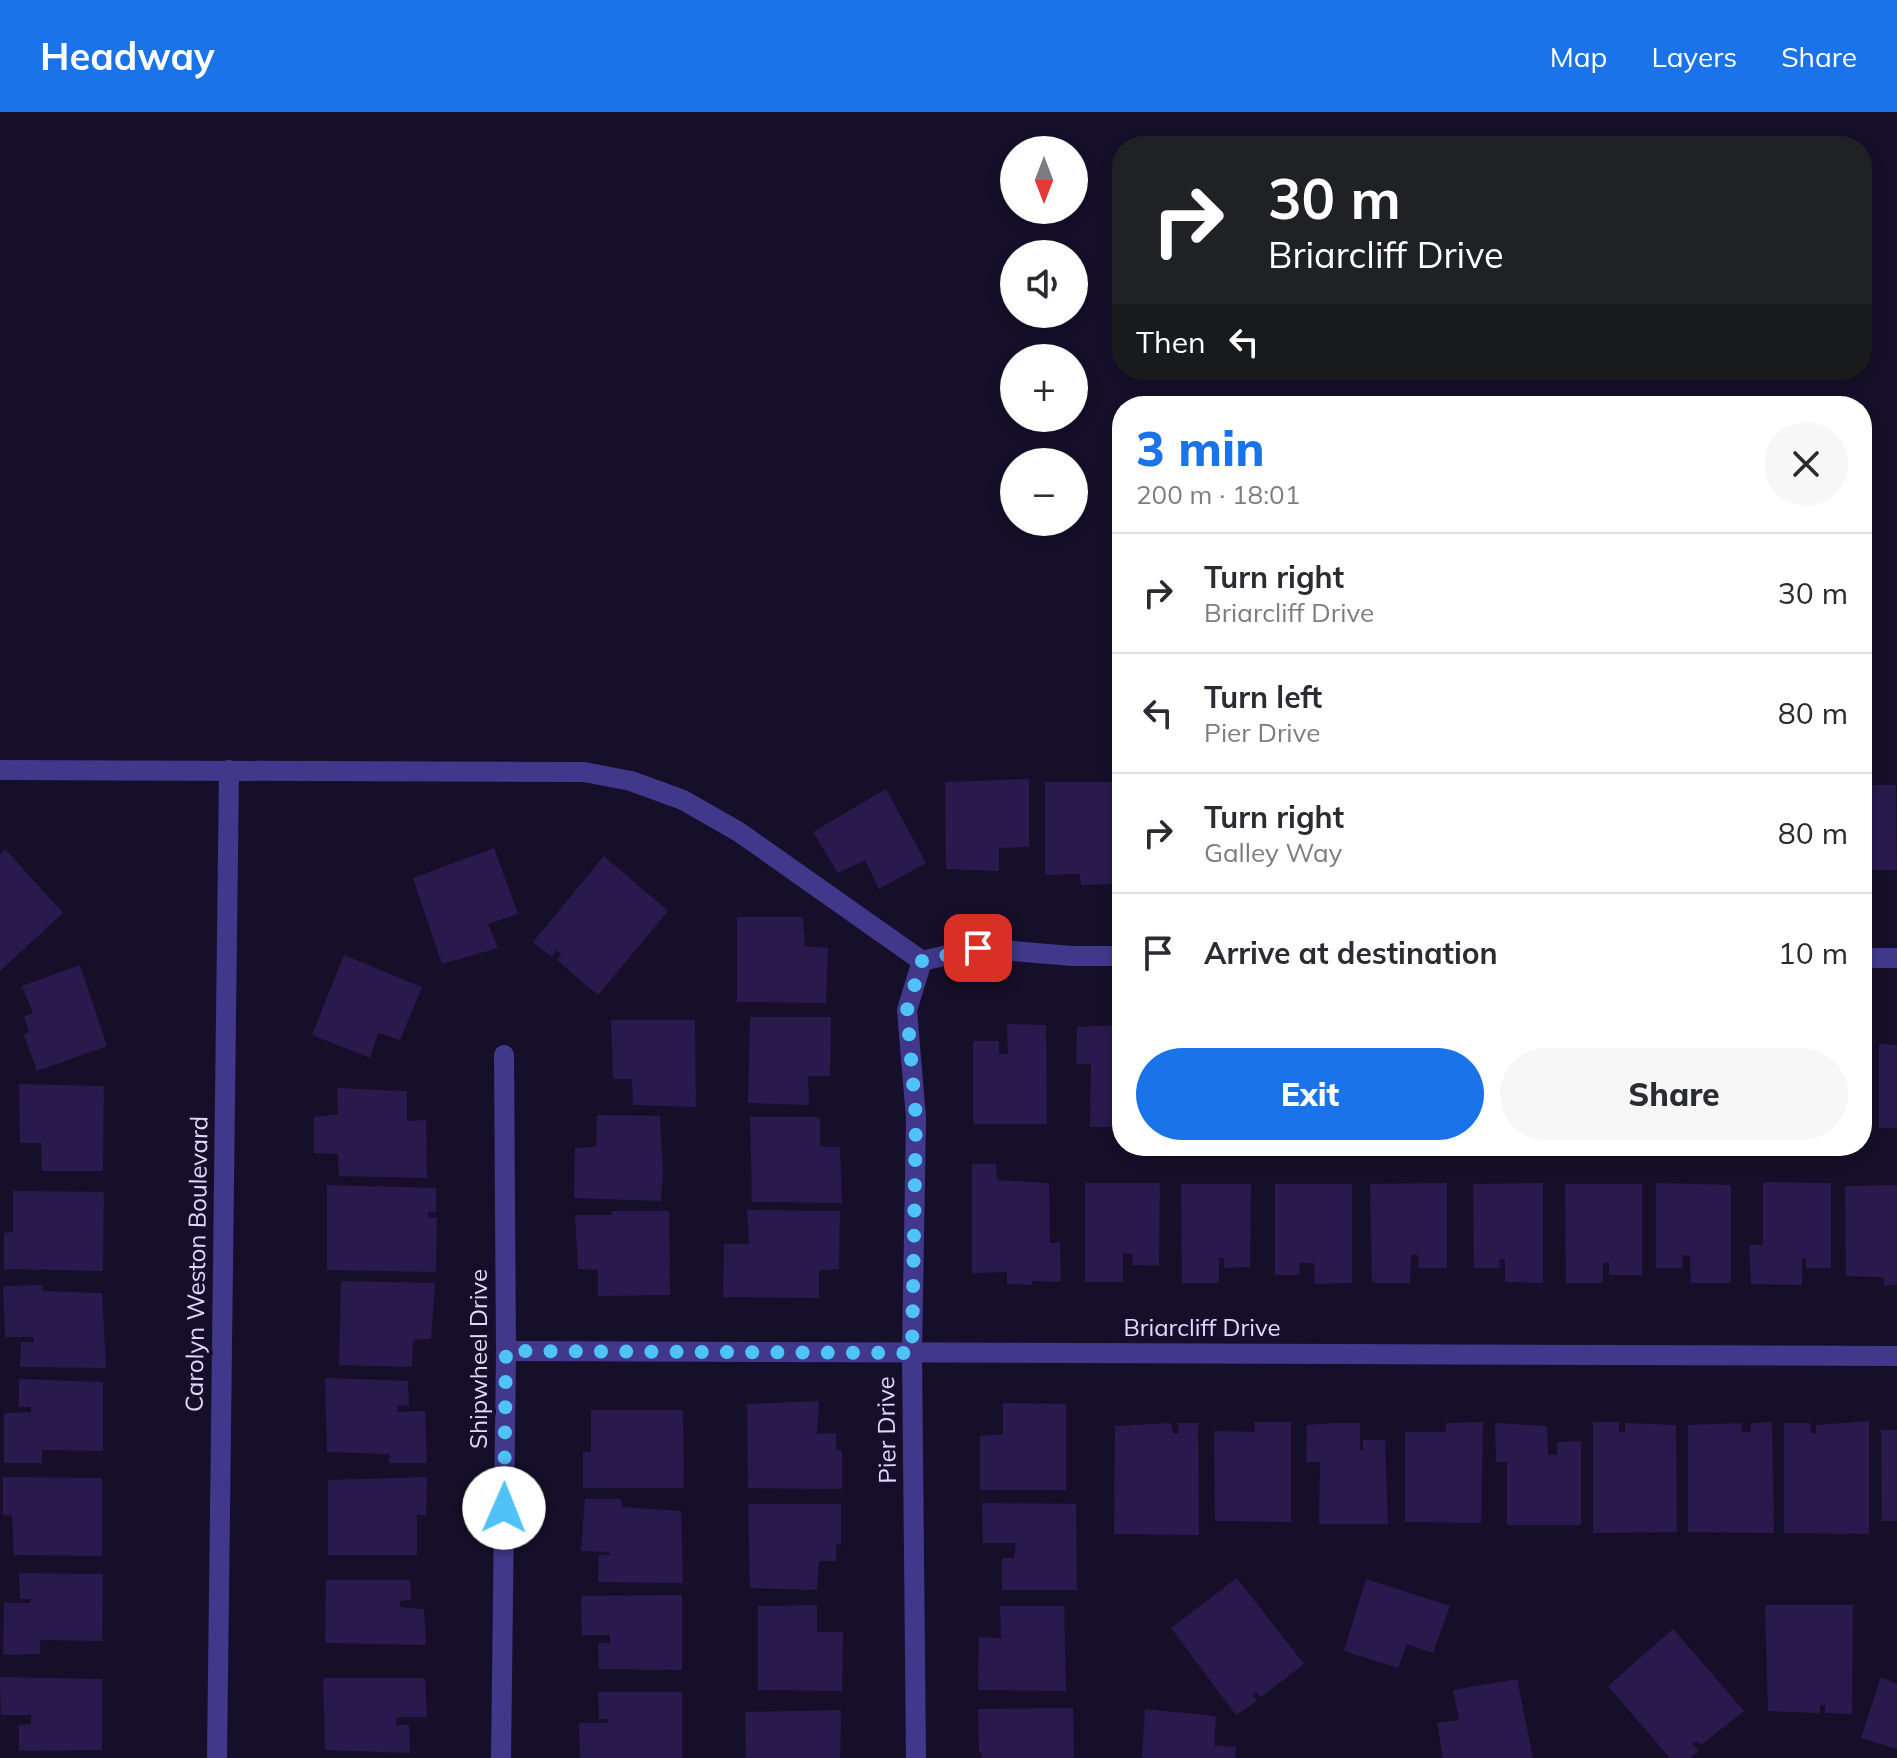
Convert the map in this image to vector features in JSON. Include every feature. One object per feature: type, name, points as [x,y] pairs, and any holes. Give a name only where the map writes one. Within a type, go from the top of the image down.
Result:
[{"type":"street","points":[[0,770],[584,772],[631,781],[683,800],[739,832],[922,961],[978,948],[1112,956]]},
{"type":"street","name":"Carolyn Weston Boulevard","points":[[217,1758],[229,770]]},
{"type":"street","points":[[1872,958],[1897,958]]},
{"type":"street","name":"Pier Drive","points":[[916,1758],[912,1353],[916,1118],[907,1010],[922,961]]},
{"type":"street","name":"Shipwheel Drive","points":[[501,1758],[506,1351],[504,1055]]},
{"type":"street","name":"Briarcliff Drive","points":[[506,1351],[1897,1356]]},
{"type":"building","points":[[1029,779],[1029,847],[999,848],[999,871],[946,869],[945,782]]},
{"type":"building","points":[[1045,782],[1112,782],[1112,884],[1081,885],[1080,874],[1045,875]]},
{"type":"building","points":[[1872,785],[1896,785],[1897,870],[1872,870]]},
{"type":"building","points":[[886,789],[926,863],[879,889],[865,860],[838,873],[813,832]]},
{"type":"building","points":[[494,848],[518,914],[488,924],[498,948],[442,964],[413,878]]},
{"type":"building","points":[[5,849],[63,913],[0,971],[0,855]]},
{"type":"building","points":[[604,856],[668,911],[598,995],[557,960],[561,954],[556,950],[552,957],[533,942]]},
{"type":"building","points":[[737,917],[803,917],[805,946],[828,948],[826,1003],[737,1002]]},
{"type":"building","points":[[344,955],[422,987],[400,1040],[378,1033],[370,1058],[312,1035]]},
{"type":"building","points":[[80,965],[107,1046],[37,1071],[24,1035],[29,1032],[24,1016],[33,1013],[22,986]]},
{"type":"building","points":[[750,1017],[831,1017],[830,1076],[808,1076],[809,1105],[748,1103]]},
{"type":"building","points":[[611,1020],[695,1020],[696,1107],[633,1105],[632,1079],[613,1079]]},
{"type":"building","points":[[1007,1024],[1046,1025],[1047,1124],[973,1124],[973,1041],[999,1041],[999,1054],[1008,1054]]},
{"type":"building","points":[[1112,1025],[1112,1127],[1090,1127],[1091,1064],[1076,1064],[1077,1027]]},
{"type":"building","points":[[1879,1044],[1897,1045],[1897,1128],[1879,1128]]},
{"type":"building","points":[[19,1084],[104,1086],[103,1171],[42,1171],[41,1143],[20,1143]]},
{"type":"building","points":[[337,1088],[407,1091],[407,1121],[426,1120],[427,1178],[339,1176],[338,1154],[314,1153],[314,1117],[338,1114]]},
{"type":"building","points":[[597,1115],[660,1116],[661,1201],[574,1198],[575,1148],[596,1147]]},
{"type":"building","points":[[750,1117],[820,1117],[820,1147],[840,1147],[842,1203],[752,1202]]},
{"type":"building","points":[[972,1164],[996,1164],[997,1180],[1049,1183],[1050,1243],[1060,1243],[1061,1282],[1007,1284],[1007,1272],[972,1273]]},
{"type":"building","points":[[1763,1182],[1831,1183],[1831,1268],[1806,1268],[1806,1259],[1802,1259],[1802,1285],[1751,1284],[1749,1245],[1763,1245]]},
{"type":"building","points":[[1085,1183],[1160,1183],[1159,1266],[1132,1265],[1133,1254],[1123,1253],[1123,1282],[1085,1282]]},
{"type":"building","points":[[1447,1183],[1447,1268],[1419,1268],[1418,1255],[1411,1255],[1410,1283],[1372,1283],[1370,1184]]},
{"type":"building","points":[[1543,1183],[1543,1283],[1505,1282],[1505,1259],[1499,1259],[1500,1268],[1474,1268],[1473,1184]]},
{"type":"building","points":[[1656,1183],[1731,1185],[1731,1283],[1691,1283],[1690,1256],[1682,1255],[1683,1268],[1656,1268]]},
{"type":"building","points":[[1181,1184],[1251,1184],[1250,1267],[1224,1268],[1224,1258],[1219,1258],[1219,1283],[1182,1283]]},
{"type":"building","points":[[1275,1184],[1352,1184],[1352,1283],[1315,1284],[1314,1263],[1299,1263],[1300,1275],[1275,1275]]},
{"type":"building","points":[[1565,1184],[1642,1184],[1642,1275],[1609,1275],[1609,1263],[1603,1263],[1603,1283],[1566,1283]]},
{"type":"building","points":[[327,1185],[436,1188],[436,1212],[428,1212],[428,1217],[437,1218],[436,1272],[327,1270]]},
{"type":"building","points":[[1897,1185],[1897,1285],[1884,1285],[1884,1277],[1846,1276],[1845,1186]]},
{"type":"building","points":[[13,1191],[104,1192],[103,1271],[4,1269],[4,1233],[13,1232]]},
{"type":"building","points":[[747,1210],[840,1211],[839,1269],[819,1270],[819,1298],[723,1297],[724,1244],[749,1244]]},
{"type":"building","points":[[612,1211],[669,1211],[670,1295],[598,1296],[598,1270],[578,1269],[575,1215],[613,1215]]},
{"type":"building","points":[[341,1281],[435,1283],[431,1339],[413,1340],[412,1367],[339,1365]]},
{"type":"building","points":[[43,1285],[43,1291],[102,1293],[106,1368],[20,1367],[21,1342],[34,1342],[34,1337],[5,1337],[3,1286]]},
{"type":"building","points":[[325,1378],[408,1381],[409,1406],[397,1405],[397,1412],[425,1411],[427,1463],[389,1463],[390,1454],[327,1452]]},
{"type":"building","points":[[19,1379],[103,1382],[103,1451],[42,1450],[42,1463],[4,1463],[4,1413],[31,1412],[31,1407],[19,1407]]},
{"type":"building","points":[[819,1401],[817,1434],[836,1433],[836,1451],[842,1451],[842,1489],[748,1488],[747,1404]]},
{"type":"building","points":[[1003,1403],[1066,1404],[1066,1490],[980,1490],[980,1436],[1003,1434]]},
{"type":"building","points":[[591,1410],[683,1410],[684,1488],[583,1488],[583,1452],[591,1452]]},
{"type":"building","points":[[1869,1421],[1869,1534],[1784,1533],[1784,1423],[1810,1423],[1811,1433],[1816,1433],[1816,1425]]},
{"type":"building","points":[[1254,1422],[1291,1422],[1291,1522],[1215,1521],[1214,1431],[1255,1432]]},
{"type":"building","points":[[1483,1422],[1481,1523],[1405,1522],[1405,1432],[1446,1432],[1446,1423]]},
{"type":"building","points":[[1593,1422],[1619,1422],[1619,1432],[1625,1432],[1625,1423],[1676,1425],[1677,1532],[1593,1533]]},
{"type":"building","points":[[1772,1422],[1774,1533],[1688,1532],[1688,1425],[1741,1423],[1742,1432],[1750,1432],[1751,1423]]},
{"type":"building","points":[[1171,1423],[1173,1433],[1179,1433],[1178,1423],[1198,1423],[1199,1535],[1114,1534],[1115,1426]]},
{"type":"building","points":[[1360,1423],[1360,1450],[1363,1450],[1363,1440],[1385,1440],[1388,1524],[1319,1524],[1320,1462],[1306,1462],[1307,1425]]},
{"type":"building","points":[[1495,1423],[1547,1426],[1548,1455],[1557,1455],[1557,1442],[1581,1441],[1581,1525],[1507,1525],[1507,1462],[1496,1462]]},
{"type":"building","points":[[1881,1430],[1897,1430],[1897,1521],[1882,1521]]},
{"type":"building","points":[[3,1477],[102,1478],[102,1556],[14,1555],[12,1516],[3,1515]]},
{"type":"building","points":[[427,1477],[426,1515],[417,1515],[417,1555],[328,1555],[328,1480]]},
{"type":"building","points":[[585,1499],[621,1499],[621,1507],[681,1511],[683,1583],[598,1582],[599,1555],[610,1555],[609,1552],[581,1551]]},
{"type":"building","points":[[982,1503],[1076,1504],[1077,1590],[1002,1590],[1002,1558],[1014,1558],[1016,1543],[983,1543]]},
{"type":"building","points":[[748,1504],[841,1504],[841,1545],[836,1544],[836,1561],[819,1561],[817,1590],[750,1588]]},
{"type":"building","points":[[19,1573],[103,1574],[102,1641],[40,1640],[40,1654],[3,1655],[4,1603],[30,1603],[30,1599],[20,1599]]},
{"type":"building","points":[[1237,1578],[1304,1664],[1261,1697],[1256,1692],[1252,1695],[1257,1701],[1236,1715],[1171,1628]]},
{"type":"building","points":[[1366,1579],[1450,1606],[1433,1653],[1407,1644],[1398,1668],[1344,1651]]},
{"type":"building","points":[[326,1580],[410,1580],[411,1600],[400,1601],[400,1607],[424,1609],[426,1645],[325,1643]]},
{"type":"building","points":[[682,1595],[682,1670],[599,1669],[598,1643],[610,1643],[610,1635],[582,1635],[581,1596]]},
{"type":"building","points":[[817,1605],[817,1632],[843,1632],[842,1691],[758,1690],[758,1606]]},
{"type":"building","points":[[1765,1605],[1853,1605],[1852,1714],[1825,1713],[1825,1705],[1820,1705],[1820,1713],[1768,1711]]},
{"type":"building","points":[[1000,1606],[1064,1606],[1066,1691],[978,1690],[979,1637],[1001,1638]]},
{"type":"building","points":[[1673,1629],[1744,1711],[1701,1745],[1698,1741],[1692,1744],[1699,1751],[1690,1758],[1670,1758],[1608,1686]]},
{"type":"building","points":[[0,1677],[102,1679],[102,1750],[19,1751],[19,1725],[31,1724],[31,1715],[1,1715]]},
{"type":"building","points":[[1881,1677],[1897,1684],[1897,1749],[1861,1738]]},
{"type":"building","points":[[323,1678],[425,1678],[427,1717],[396,1717],[396,1725],[409,1725],[410,1753],[325,1750]]},
{"type":"building","points":[[1517,1679],[1533,1758],[1443,1758],[1437,1723],[1459,1720],[1453,1690]]},
{"type":"building","points":[[598,1692],[682,1692],[682,1758],[580,1758],[579,1723],[608,1723],[607,1719],[599,1719]]},
{"type":"building","points":[[1073,1708],[1074,1758],[982,1758],[979,1752],[978,1709]]},
{"type":"building","points":[[1145,1709],[1216,1716],[1214,1745],[1236,1747],[1235,1758],[1142,1758]]},
{"type":"building","points":[[841,1710],[840,1758],[746,1758],[745,1712]]},
{"type":"route","points":[[504,1508],[506,1351],[912,1353],[916,1118],[907,1010],[922,961],[978,948]]}]
